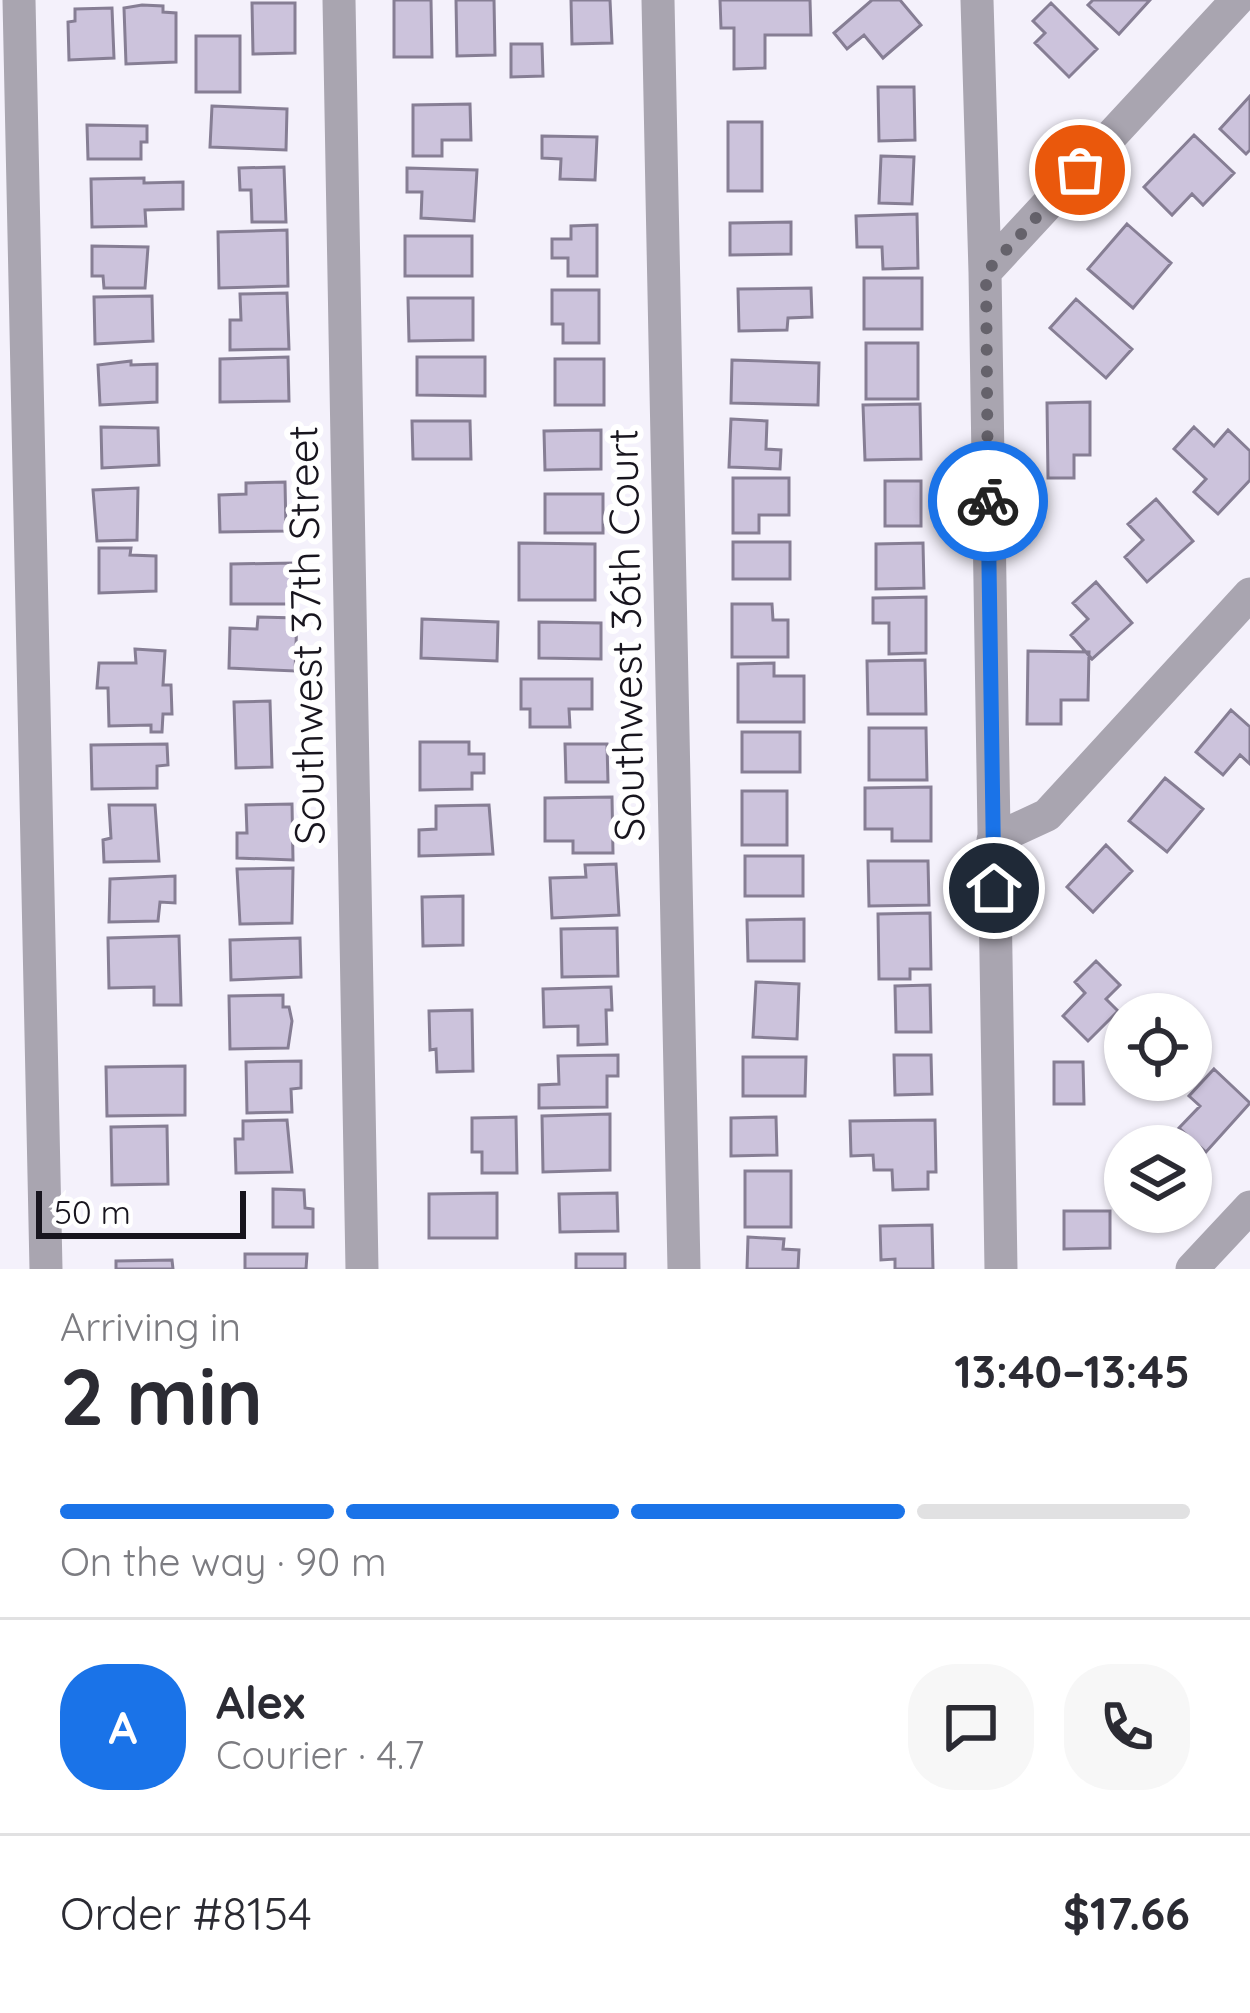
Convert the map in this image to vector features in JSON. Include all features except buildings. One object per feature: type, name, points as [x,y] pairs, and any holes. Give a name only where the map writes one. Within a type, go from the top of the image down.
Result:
[{"type":"street","points":[[20,0],[46,1269]]},
{"type":"street","name":"Southwest 37th Street","points":[[340,0],[362,1269]]},
{"type":"street","name":"Southwest 36th Court","points":[[658,0],[684,1269]]},
{"type":"street","points":[[976,0],[986,272],[1001,1269]]},
{"type":"street","points":[[986,272],[1237,0]]},
{"type":"street","points":[[993,840],[1047,815],[1250,594]]},
{"type":"street","points":[[1192,1269],[1250,1207]]},
{"type":"way so far","points":[[988,501],[986,272],[1080,170]]},
{"type":"route","points":[[988,501],[994,888]]}]
